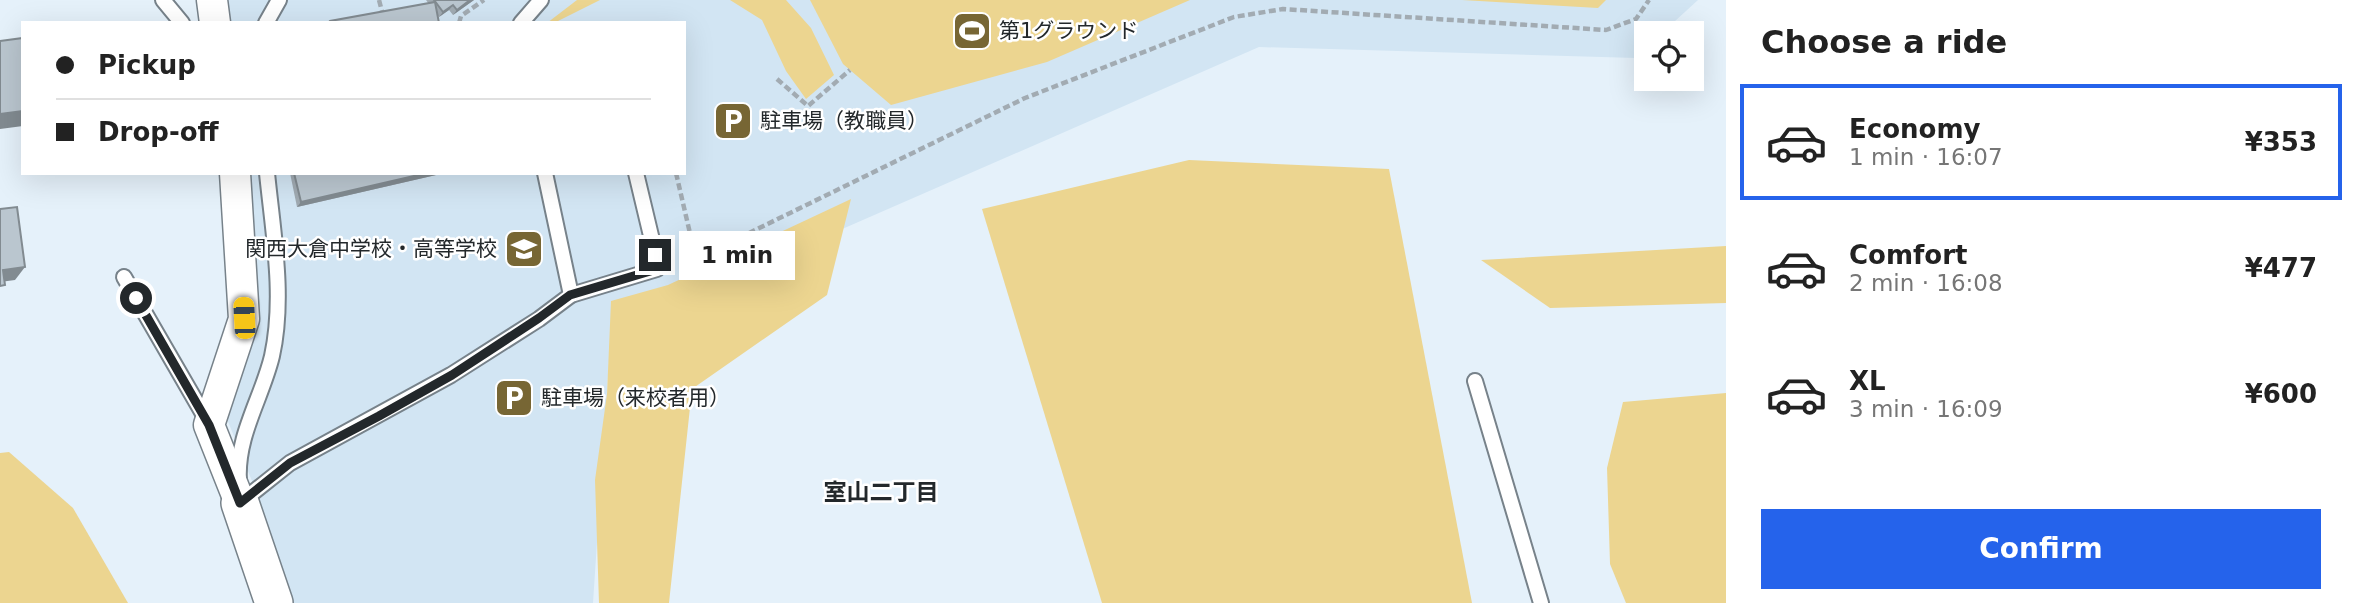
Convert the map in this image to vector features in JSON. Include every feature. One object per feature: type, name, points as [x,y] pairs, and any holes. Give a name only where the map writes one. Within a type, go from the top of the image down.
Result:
[{"type":"street","points":[[212,0],[215,21]]},
{"type":"street","points":[[235,175],[244,318],[209,425],[240,503],[274,603]]},
{"type":"lane","points":[[163,0],[180,21]]},
{"type":"lane","points":[[267,21],[279,0]]},
{"type":"lane","points":[[523,21],[541,0]]},
{"type":"lane","points":[[240,503],[238,474],[242,440],[271,358],[278,318],[267,175]]},
{"type":"lane","points":[[545,175],[570,295]]},
{"type":"lane","points":[[240,503],[290,463],[452,375],[570,295],[657,269],[636,175]]},
{"type":"lane","points":[[124,277],[209,425]]},
{"type":"lane","points":[[1475,382],[1541,603]]},
{"type":"path","points":[[379,0],[384,21]]},
{"type":"path","points":[[460,21],[461,16],[484,0]]},
{"type":"path","points":[[676,175],[696,259],[1025,98],[1234,17],[1283,9],[1606,30],[1636,19],[1649,0]]},
{"type":"path","points":[[777,79],[808,106],[850,70]]},
{"type":"shaded area","name":"関西大倉中学校・高等学校","points":[[221,0],[1698,0],[1675,21],[1634,21],[1634,58],[1259,47],[611,330],[593,603],[292,603],[254,486],[227,419],[248,175],[686,175],[686,21],[226,21]]},
{"type":"shaded area","points":[[577,0],[600,0],[558,21],[550,21]]},
{"type":"shaded area","points":[[730,0],[786,0],[811,28],[834,75],[806,99],[786,71],[762,20]]},
{"type":"shaded area","name":"第1グラウンド","points":[[810,0],[1190,0],[1047,62],[891,105],[843,64]]},
{"type":"shaded area","points":[[1462,0],[1606,0],[1598,8]]},
{"type":"shaded area","points":[[1189,160],[1389,169],[1472,603],[1102,603],[982,209]]},
{"type":"shaded area","points":[[851,199],[827,295],[692,389],[669,603],[599,603],[595,480],[607,394],[611,301],[668,285]]},
{"type":"shaded area","points":[[1726,246],[1726,303],[1550,308],[1481,260]]},
{"type":"shaded area","points":[[1726,393],[1726,603],[1626,603],[1610,564],[1607,468],[1623,402]]},
{"type":"shaded area","points":[[9,452],[73,508],[128,603],[0,603],[0,453]]},
{"type":"building","points":[[434,0],[470,0],[457,10],[453,5],[443,12]]},
{"type":"building","points":[[435,2],[439,21],[330,21]]},
{"type":"building","points":[[21,38],[21,111],[0,114],[0,41]]},
{"type":"building","points":[[294,175],[418,175],[301,202]]},
{"type":"building","points":[[17,207],[25,267],[3,270],[5,285],[0,286],[0,209]]},
{"type":"place","name":"第1グラウンド","points":[[972,31]]},
{"type":"place","name":"駐車場（教職員）","points":[[733,121]]},
{"type":"place","name":"関西大倉中学校・高等学校","points":[[524,249]]},
{"type":"place","name":"駐車場（来校者用）","points":[[514,398]]},
{"type":"district","name":"室山二丁目","points":[[881,492]]},
{"type":"route","points":[[136,298],[209,425],[240,503],[290,463],[452,375],[570,295],[657,269],[655,255]]}]
